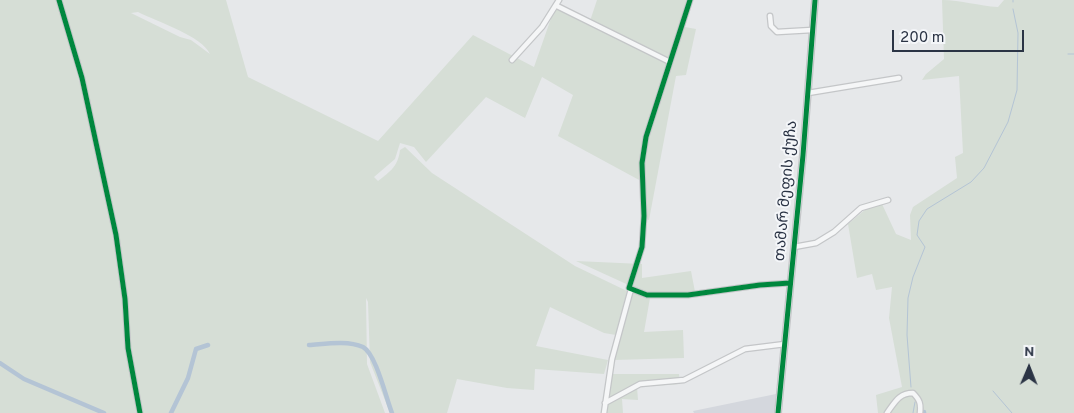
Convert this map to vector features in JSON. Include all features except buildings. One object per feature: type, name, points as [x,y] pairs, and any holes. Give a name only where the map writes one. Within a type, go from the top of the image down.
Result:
[{"type":"street","points":[[58,0],[82,78],[116,235],[125,299],[128,348],[140,413]]},
{"type":"street","points":[[512,60],[542,27],[557,6],[559,0]]},
{"type":"street","points":[[604,413],[612,359],[642,247],[644,216],[642,163],[646,138],[690,0]]},
{"type":"street","name":"თამარ მეფის ქუჩა","points":[[778,413],[815,0]]},
{"type":"street","points":[[557,6],[670,62]]},
{"type":"street","points":[[770,16],[770,26],[777,32],[812,30]]},
{"type":"street","points":[[808,94],[900,78]]},
{"type":"street","points":[[794,246],[816,243],[834,232],[861,208],[888,200]]},
{"type":"street","points":[[630,289],[647,295],[688,295],[760,284],[790,283]]},
{"type":"street","points":[[605,404],[640,384],[684,380],[745,349],[785,344]]},
{"type":"street","points":[[887,413],[899,396],[913,393],[921,404],[920,413]]},
{"type":"shaded area","points":[[0,0],[56,0],[88,115],[107,203],[116,255],[137,413],[0,413]]},
{"type":"shaded area","points":[[61,0],[226,0],[248,77],[378,141],[473,35],[534,67],[556,4],[590,21],[597,0],[692,0],[685,27],[696,29],[686,75],[676,76],[649,220],[641,218],[641,181],[558,136],[573,95],[542,77],[525,118],[486,97],[426,162],[414,147],[400,143],[395,159],[374,177],[378,181],[390,171],[398,160],[400,150],[405,147],[432,173],[575,266],[627,291],[616,335],[604,333],[550,307],[536,346],[608,360],[604,374],[535,369],[534,390],[507,388],[457,379],[447,413],[390,413],[370,362],[368,302],[366,298],[367,364],[385,413],[142,413],[131,346],[127,296],[82,72]],"holes":[[[138,12],[189,35],[205,47],[210,54],[191,40],[180,37],[131,13]]]},
{"type":"shaded area","points":[[942,0],[998,7],[1004,0],[1074,0],[1074,413],[878,413],[876,395],[902,387],[889,318],[892,287],[876,290],[872,274],[857,278],[848,224],[866,209],[882,204],[896,234],[911,240],[910,215],[913,207],[957,178],[955,157],[963,153],[959,76],[922,80],[926,74],[944,59]]},
{"type":"shaded area","points":[[576,261],[642,264],[642,278],[691,271],[695,292],[646,293]]},
{"type":"shaded area","points":[[632,292],[650,298],[644,332],[683,330],[684,358],[614,360]]},
{"type":"shaded area","points":[[611,374],[679,374],[680,384],[637,387],[638,400],[622,399],[623,413],[605,413]]},
{"type":"shaded area","points":[[776,394],[775,413],[694,413],[693,411]]},
{"type":"waterway","points":[[911,387],[907,335],[908,298],[913,277],[925,247],[917,235],[919,221],[927,209],[971,182],[984,168],[1008,122],[1017,90],[1018,33],[1013,9]]},
{"type":"waterway","points":[[1068,54],[1074,54]]},
{"type":"waterway","points":[[309,345],[343,343],[357,345],[368,351],[380,377],[392,413]]},
{"type":"waterway","points":[[171,413],[188,378],[196,349],[208,345]]},
{"type":"waterway","points":[[0,363],[24,379],[104,413]]},
{"type":"waterway","points":[[993,391],[1012,413]]},
{"type":"waterway","points":[[913,413],[915,402]]},
{"type":"cycle path","points":[[59,0],[82,78],[116,235],[125,299],[128,348],[140,413]]},
{"type":"cycle path","points":[[690,0],[646,137],[642,163],[644,216],[642,247],[629,288],[647,295],[688,295],[760,285],[790,283]]},
{"type":"cycle path","points":[[778,413],[803,155],[815,0]]}]
